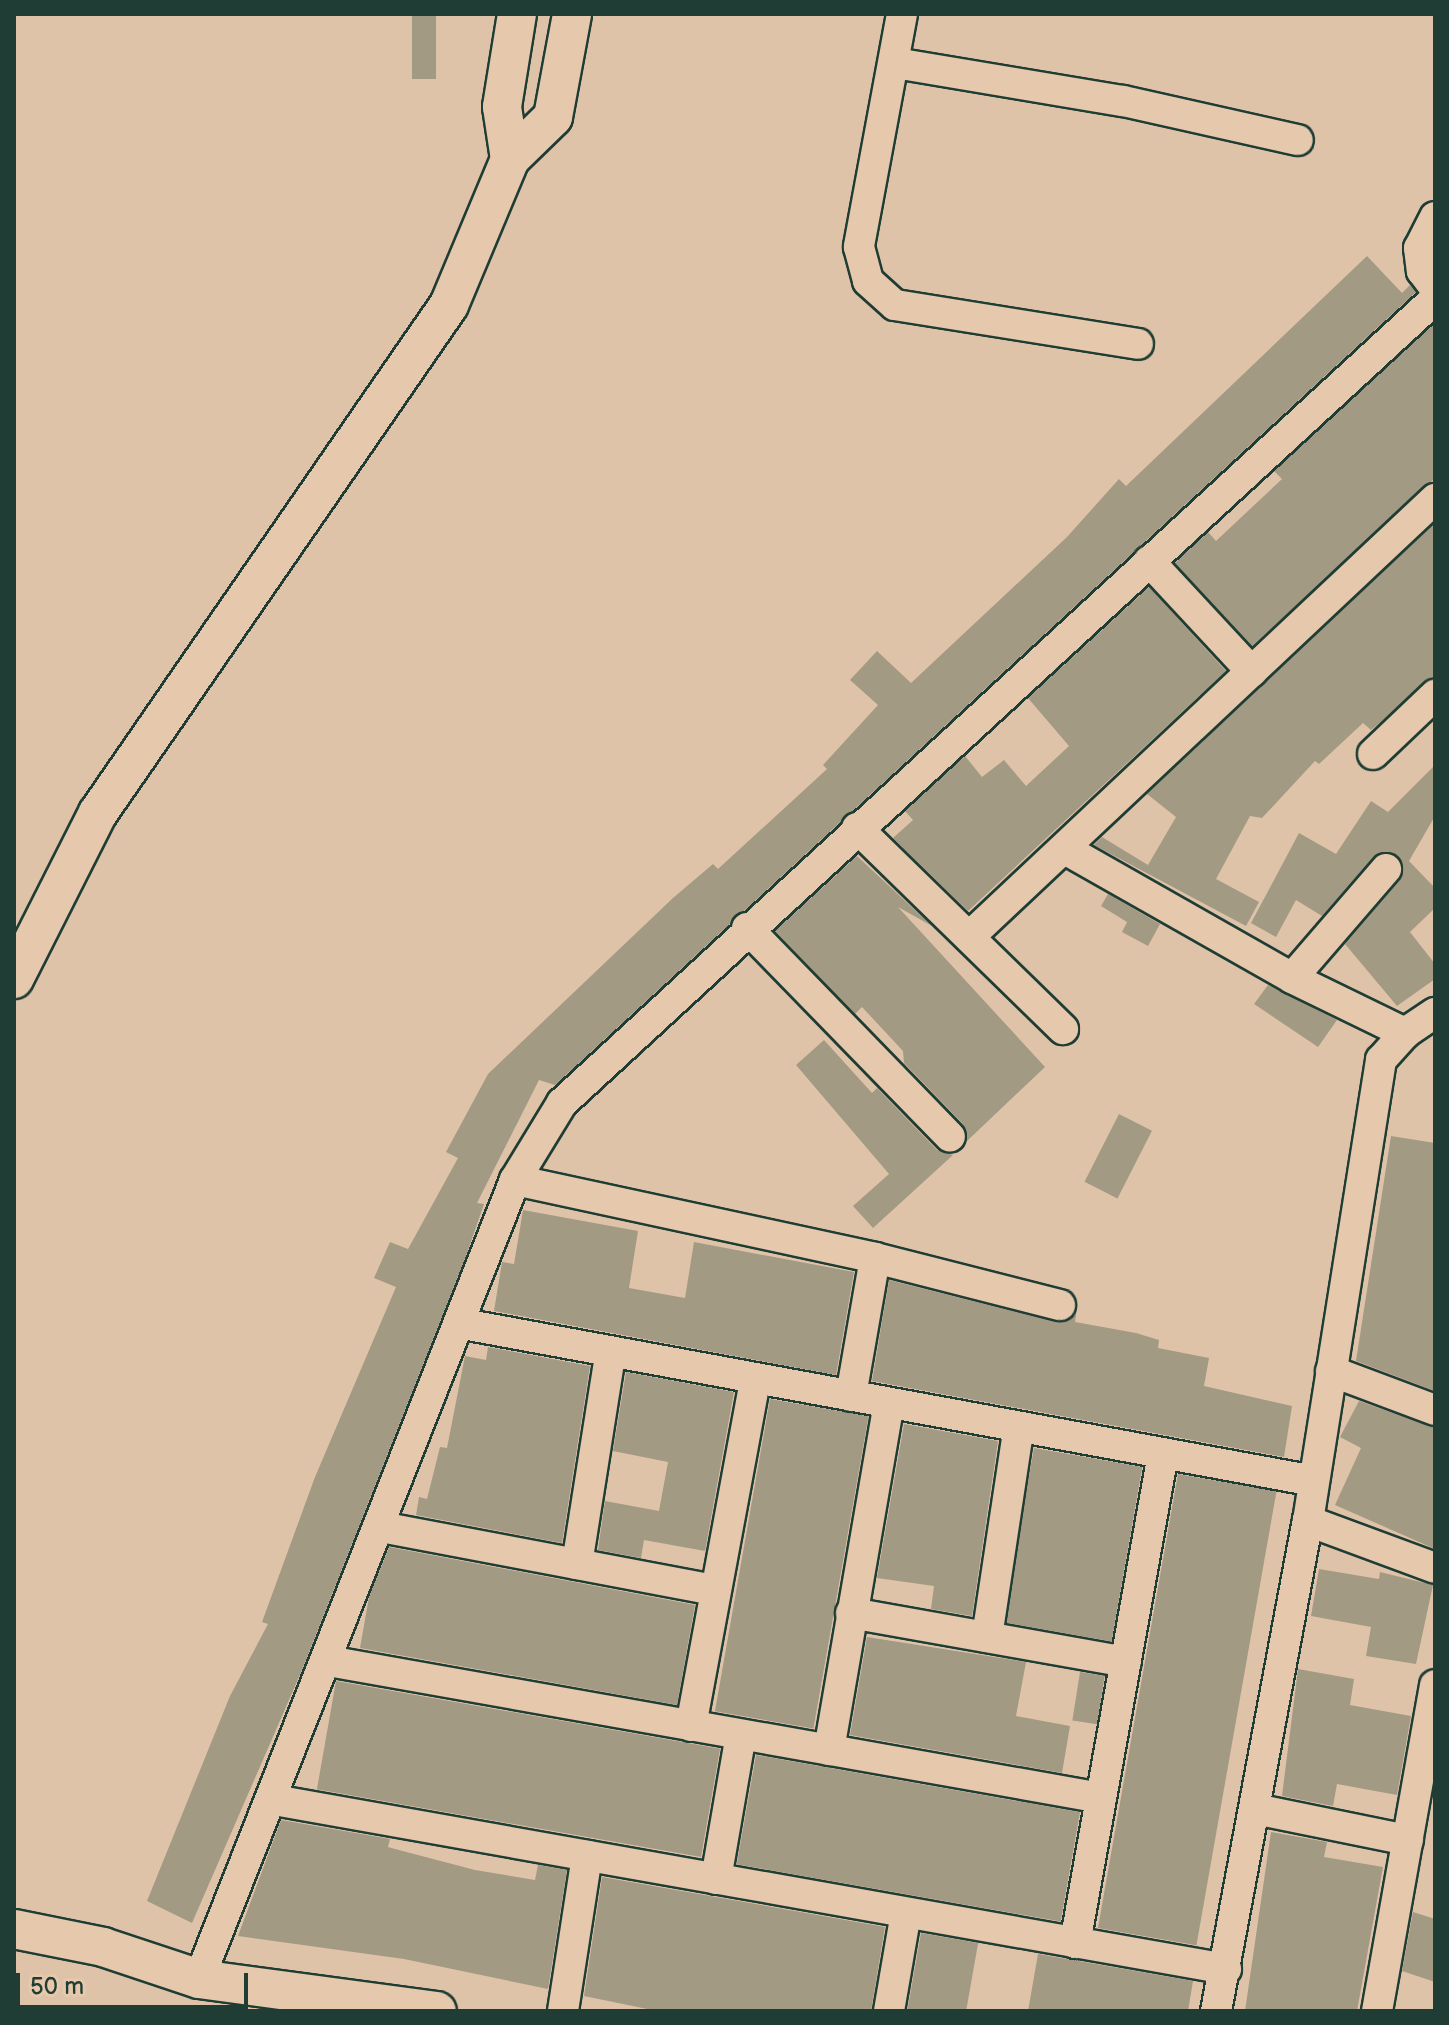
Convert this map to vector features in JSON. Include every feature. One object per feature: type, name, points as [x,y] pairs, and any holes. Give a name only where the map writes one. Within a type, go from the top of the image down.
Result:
[{"type":"street","points":[[510,159],[502,107],[517,14]]},
{"type":"street","points":[[14,979],[98,813],[449,305],[510,159],[553,117],[572,14]]},
{"type":"street","points":[[902,14],[859,247],[868,281],[895,305],[1138,344]]},
{"type":"street","points":[[895,63],[1123,101],[1298,140]]},
{"type":"street","points":[[1435,217],[1419,248],[1422,271],[1435,288]]},
{"type":"street","points":[[199,1979],[274,1800],[463,1324],[515,1180],[562,1103],[747,928],[1435,299]]},
{"type":"street","points":[[969,937],[1435,499]]},
{"type":"street","points":[[1149,561],[1252,672]]},
{"type":"street","points":[[1373,754],[1435,695]]},
{"type":"street","points":[[857,828],[1063,1029]]},
{"type":"street","points":[[1065,849],[1292,978],[1405,1033]]},
{"type":"street","points":[[1292,978],[1386,869]]},
{"type":"street","points":[[747,928],[950,1137]]},
{"type":"street","points":[[1216,2011],[1308,1521],[1381,1060],[1405,1033],[1435,1013]]},
{"type":"street","points":[[515,1180],[875,1258],[1060,1305]]},
{"type":"street","points":[[851,1396],[875,1258]]},
{"type":"street","points":[[463,1324],[610,1356],[851,1396],[1018,1431],[1314,1481]]},
{"type":"street","points":[[577,1564],[610,1356]]},
{"type":"street","points":[[1331,1371],[1435,1410]]},
{"type":"street","points":[[691,1726],[755,1380]]},
{"type":"street","points":[[829,1750],[889,1404]]},
{"type":"street","points":[[987,1637],[1018,1431]]},
{"type":"street","points":[[1075,1943],[1163,1455]]},
{"type":"street","points":[[1308,1521],[1435,1568]]},
{"type":"street","points":[[381,1527],[715,1590]]},
{"type":"street","points":[[851,1613],[1126,1662]]},
{"type":"street","points":[[328,1661],[1101,1798]]},
{"type":"street","points":[[1386,2009],[1408,1840],[1435,1685]]},
{"type":"street","points":[[716,1879],[741,1735]]},
{"type":"street","points":[[274,1800],[1226,1969]]},
{"type":"street","points":[[1255,1809],[1408,1840]]},
{"type":"street","points":[[563,2011],[587,1856]]},
{"type":"street","points":[[889,2011],[906,1913]]},
{"type":"street","points":[[14,1929],[103,1947],[199,1979],[437,2011]]},
{"type":"building","points":[[412,14],[436,14],[436,79],[412,79]]},
{"type":"building","points":[[1367,256],[1402,293],[1410,285],[1416,292],[555,1085],[539,1080],[477,1203],[484,1204],[466,1256],[302,1670],[192,1923],[147,1901],[230,1696],[268,1624],[262,1622],[315,1477],[396,1287],[374,1278],[390,1242],[408,1249],[458,1158],[446,1152],[488,1074],[673,898],[713,864],[718,869],[827,769],[823,765],[878,705],[850,680],[877,651],[911,683],[1067,537],[1119,479],[1126,486]]},
{"type":"building","points":[[1435,323],[1435,478],[1252,646],[1175,563],[1208,532],[1216,541],[1282,479],[1274,471]]},
{"type":"building","points":[[1434,524],[1435,678],[1371,730],[1363,723],[1319,764],[1315,761],[1262,818],[1250,816],[1216,879],[1259,902],[1246,926],[1094,845],[1102,837],[1148,865],[1176,817],[1147,794]]},
{"type":"building","points":[[1149,587],[1226,671],[968,911],[893,838],[913,820],[905,811],[965,756],[982,777],[1004,760],[1026,786],[1069,746],[1028,698]]},
{"type":"building","points":[[1435,765],[1435,816],[1409,861],[1435,888],[1435,908],[1410,932],[1435,964],[1435,979],[1397,1006],[1345,944],[1400,880],[1403,864],[1397,855],[1373,857],[1322,916],[1296,900],[1276,937],[1251,923],[1299,833],[1336,854],[1371,801],[1388,812]]},
{"type":"building","points":[[857,856],[932,926],[898,907],[1045,1067],[967,1141],[963,1124],[904,1063],[903,1051],[862,1007],[855,1014],[775,931]]},
{"type":"building","points":[[1108,894],[1160,924],[1148,946],[1122,932],[1127,922],[1101,906]]},
{"type":"building","points":[[1268,985],[1337,1020],[1318,1047],[1254,1004]]},
{"type":"building","points":[[824,1040],[872,1093],[877,1088],[937,1150],[953,1155],[873,1228],[853,1206],[889,1174],[796,1065]]},
{"type":"building","points":[[1119,1114],[1152,1131],[1117,1199],[1084,1182]]},
{"type":"building","points":[[1391,1136],[1435,1143],[1435,1391],[1356,1361]]},
{"type":"building","points":[[523,1210],[638,1231],[629,1288],[685,1298],[694,1242],[854,1272],[836,1375],[494,1311],[502,1262],[514,1264]]},
{"type":"building","points":[[889,1280],[1056,1322],[1076,1315],[1075,1322],[1136,1333],[1159,1340],[1158,1348],[1209,1358],[1204,1386],[1292,1406],[1284,1457],[872,1381]]},
{"type":"building","points":[[488,1347],[590,1366],[562,1543],[416,1515],[419,1497],[427,1499],[440,1447],[447,1448],[465,1356],[486,1360]]},
{"type":"building","points":[[626,1372],[734,1392],[705,1551],[644,1540],[641,1558],[598,1550],[605,1501],[659,1511],[668,1462],[613,1451]]},
{"type":"building","points":[[770,1399],[868,1416],[813,1729],[715,1711]]},
{"type":"building","points":[[1359,1401],[1435,1428],[1435,1549],[1335,1505],[1361,1448],[1340,1437]]},
{"type":"building","points":[[904,1424],[998,1441],[972,1616],[931,1609],[934,1586],[877,1578]]},
{"type":"building","points":[[1034,1448],[1142,1467],[1112,1641],[1003,1622]]},
{"type":"building","points":[[1178,1474],[1276,1491],[1196,1945],[1098,1928]]},
{"type":"building","points":[[389,1547],[695,1605],[677,1705],[360,1648],[369,1597]]},
{"type":"building","points":[[1319,1569],[1379,1579],[1380,1572],[1433,1585],[1416,1664],[1366,1656],[1371,1627],[1311,1616]]},
{"type":"building","points":[[867,1637],[1026,1662],[1016,1716],[1070,1726],[1062,1773],[850,1735]]},
{"type":"building","points":[[1298,1669],[1354,1679],[1350,1705],[1411,1716],[1397,1795],[1337,1784],[1333,1806],[1282,1796]]},
{"type":"building","points":[[1080,1672],[1105,1676],[1097,1724],[1072,1720]]},
{"type":"building","points":[[336,1681],[720,1749],[701,1857],[317,1789]]},
{"type":"building","points":[[756,1755],[1080,1812],[1061,1921],[737,1864]]},
{"type":"building","points":[[281,1820],[390,1839],[388,1847],[475,1870],[535,1880],[538,1865],[567,1870],[548,1989],[404,1959],[238,1936]]},
{"type":"building","points":[[1271,1832],[1327,1842],[1324,1857],[1383,1867],[1357,2011],[1245,2011]]},
{"type":"building","points":[[602,1877],[885,1927],[871,2011],[657,2011],[584,1996]]},
{"type":"building","points":[[1413,1912],[1435,1919],[1435,1982],[1402,1971]]},
{"type":"building","points":[[921,1933],[978,1943],[966,2011],[907,2011]]},
{"type":"building","points":[[1038,1954],[1193,1981],[1188,2011],[1028,2011]]}]
